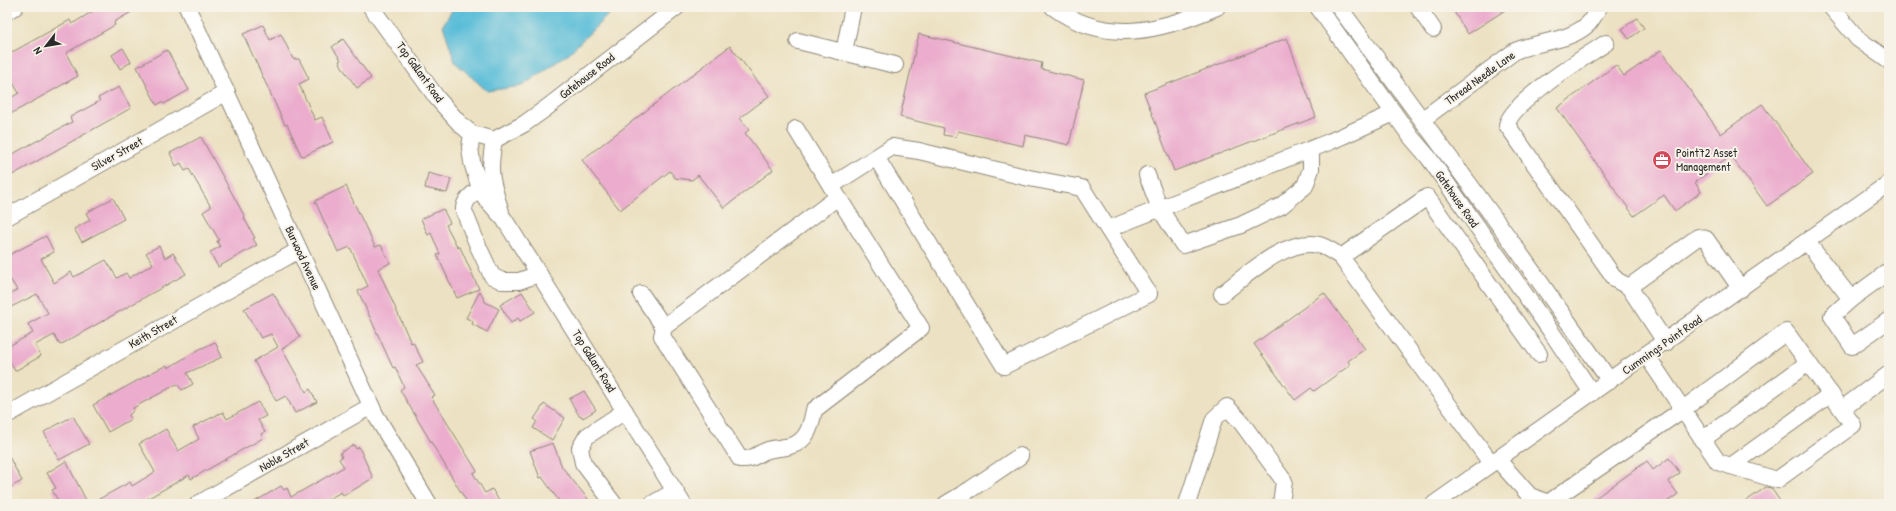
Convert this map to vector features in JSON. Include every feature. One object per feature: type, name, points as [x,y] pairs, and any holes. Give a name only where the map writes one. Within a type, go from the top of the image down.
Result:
[{"type":"street","points":[[7,11],[15,7]]},
{"type":"street","name":"Burwood Avenue","points":[[187,7],[371,406],[429,504]]},
{"type":"street","name":"Top Gallant Road","points":[[371,7],[437,98],[460,124],[472,134],[494,140],[490,164],[491,180],[504,219]]},
{"type":"street","name":"Gatehouse Road","points":[[494,140],[524,124],[545,109],[677,7]]},
{"type":"street","points":[[844,52],[853,7]]},
{"type":"street","points":[[1053,7],[1066,16],[1093,26],[1118,31],[1147,30],[1173,23],[1217,7]]},
{"type":"street","name":"Gatehouse Road","points":[[1318,7],[1394,113],[1429,158],[1550,330],[1592,393]]},
{"type":"street","name":"Gatehouse Road","points":[[1339,7],[1423,119],[1610,381]]},
{"type":"street","points":[[1418,7],[1433,29]]},
{"type":"street","name":"Thread Needle Lane","points":[[1423,119],[1515,51],[1533,44],[1560,38],[1587,25],[1599,7]]},
{"type":"street","points":[[1831,7],[1858,39],[1889,61]]},
{"type":"street","points":[[798,41],[896,65]]},
{"type":"street","points":[[1606,43],[1538,90],[1508,117],[1507,124],[1616,280],[1629,287],[1666,342]]},
{"type":"street","name":"Silver Street","points":[[7,217],[227,92]]},
{"type":"street","points":[[1108,229],[1311,150],[1394,113]]},
{"type":"street","points":[[796,129],[834,191],[921,328],[814,410],[811,426],[804,440],[792,446],[768,450],[750,460],[740,459],[662,336],[664,327],[834,191],[876,157],[892,147],[919,150],[1021,176],[1082,188],[1149,294],[1004,366],[876,157]]},
{"type":"street","name":"Top Gallant Road","points":[[472,134],[470,148],[472,162],[480,189],[487,200],[504,219],[679,497]]},
{"type":"street","points":[[1147,175],[1160,208],[1183,245],[1241,225],[1281,206],[1305,186],[1311,169],[1311,150]]},
{"type":"street","name":"Cummings Point Road","points":[[1434,504],[1647,356],[1889,183]]},
{"type":"street","points":[[480,189],[463,205],[478,246],[492,276],[502,280],[519,281],[539,274]]},
{"type":"street","points":[[1341,257],[1426,197],[1539,354]]},
{"type":"street","points":[[1629,287],[1698,237],[1706,239],[1741,289]]},
{"type":"street","points":[[1807,242],[1851,299]]},
{"type":"street","points":[[1222,294],[1274,255],[1289,249],[1308,244],[1320,245],[1341,257],[1494,461],[1530,496],[1548,503],[1682,410],[1786,332],[1853,425],[1777,480],[1718,462],[1702,440],[1682,410],[1647,356]]},
{"type":"street","name":"Keith Street","points":[[7,415],[300,250]]},
{"type":"street","points":[[1889,271],[1851,299],[1832,316],[1852,346],[1889,320]]},
{"type":"street","points":[[641,294],[664,327]]},
{"type":"street","points":[[1702,440],[1808,363]]},
{"type":"street","points":[[1842,409],[1889,374]]},
{"type":"street","points":[[1731,466],[1831,394]]},
{"type":"street","name":"Noble Street","points":[[198,504],[371,406]]},
{"type":"street","points":[[1187,504],[1214,419],[1227,406],[1242,422],[1284,481],[1281,504]]},
{"type":"street","points":[[614,504],[583,463],[580,448],[587,436],[625,412]]},
{"type":"street","points":[[946,504],[1020,456]]},
{"type":"street","points":[[652,504],[679,497]]},
{"type":"water","points":[[454,7],[616,7],[568,54],[522,86],[487,91],[455,62],[443,25]]},
{"type":"building","points":[[90,7],[140,7],[114,22],[115,25],[66,53],[78,76],[7,116],[7,100],[19,93],[7,73],[7,55],[70,20],[72,24],[93,11]]},
{"type":"building","points":[[1451,7],[1510,7],[1468,34]]},
{"type":"building","points":[[1637,18],[1644,28],[1629,39],[1622,29]]},
{"type":"building","points":[[263,25],[270,40],[281,34],[293,59],[299,59],[309,79],[299,84],[315,120],[322,117],[333,142],[304,156],[301,155],[287,124],[285,125],[243,34]]},
{"type":"building","points":[[919,34],[1042,63],[1041,69],[1084,80],[1069,145],[1025,135],[1023,146],[958,131],[956,137],[943,135],[944,128],[900,117]]},
{"type":"building","points":[[1287,38],[1316,117],[1174,171],[1144,93]]},
{"type":"building","points":[[343,39],[371,78],[357,88],[344,70],[339,61],[341,60],[332,47]]},
{"type":"building","points":[[730,46],[769,96],[740,118],[749,130],[745,133],[773,170],[724,208],[698,175],[692,180],[675,178],[670,171],[620,210],[582,160]]},
{"type":"building","points":[[123,48],[131,62],[120,69],[112,55]]},
{"type":"building","points":[[167,50],[189,90],[164,104],[162,102],[157,105],[137,67]]},
{"type":"building","points":[[1661,50],[1721,134],[1762,104],[1813,174],[1767,206],[1731,156],[1695,182],[1701,192],[1675,211],[1664,195],[1634,216],[1557,108],[1616,65],[1624,76]]},
{"type":"building","points":[[119,87],[131,108],[7,178],[7,157],[72,122],[70,117],[100,101],[98,98]]},
{"type":"building","points":[[201,137],[245,217],[244,218],[255,238],[253,239],[257,245],[218,267],[210,252],[220,247],[217,241],[219,240],[203,212],[211,207],[189,169],[185,171],[181,163],[176,166],[170,153]]},
{"type":"building","points":[[428,173],[451,179],[447,193],[425,188]]},
{"type":"building","points":[[346,186],[375,247],[381,245],[390,263],[378,269],[411,343],[413,342],[423,362],[416,365],[435,395],[431,397],[477,471],[473,473],[485,493],[492,489],[501,504],[468,504],[400,390],[404,387],[395,367],[393,368],[358,291],[368,286],[350,247],[338,252],[315,201]]},
{"type":"building","points":[[113,198],[124,219],[82,242],[74,229],[90,220],[86,213]]},
{"type":"building","points":[[443,209],[450,223],[446,225],[458,248],[460,247],[479,289],[457,298],[437,255],[440,254],[431,233],[428,235],[421,219]]},
{"type":"building","points":[[46,236],[54,252],[41,259],[54,283],[71,272],[74,277],[106,260],[117,278],[126,273],[129,278],[153,264],[146,253],[159,246],[165,258],[173,253],[186,274],[60,345],[54,335],[35,345],[41,356],[15,371],[7,356],[7,347],[33,333],[28,324],[48,313],[37,294],[7,309],[7,296],[17,290],[7,274],[7,256]]},
{"type":"building","points":[[480,291],[485,302],[499,309],[487,332],[472,324],[473,321],[466,318]]},
{"type":"building","points":[[522,292],[535,312],[520,321],[518,318],[511,323],[500,305]]},
{"type":"building","points":[[273,293],[300,337],[282,349],[306,392],[310,389],[317,402],[295,413],[286,396],[276,401],[254,361],[278,347],[271,334],[261,338],[244,309]]},
{"type":"building","points":[[1324,293],[1365,349],[1348,361],[1350,365],[1314,391],[1311,388],[1295,400],[1254,344]]},
{"type":"building","points":[[215,342],[222,357],[187,373],[193,384],[182,390],[177,384],[133,408],[134,410],[129,415],[131,419],[108,432],[93,405],[153,372],[167,365],[168,368],[198,350]]},
{"type":"building","points":[[584,391],[596,410],[583,418],[582,416],[580,417],[569,399]]},
{"type":"building","points":[[258,402],[266,416],[258,420],[265,432],[261,434],[263,438],[191,479],[189,475],[138,504],[90,504],[130,482],[132,486],[155,472],[139,444],[166,429],[178,451],[199,439],[193,427],[223,412],[227,419]]},
{"type":"building","points":[[544,404],[565,418],[552,440],[533,428],[537,421],[534,419]]},
{"type":"building","points":[[73,416],[89,444],[59,460],[44,432]]},
{"type":"building","points":[[553,443],[562,467],[592,504],[561,504],[542,477],[540,478],[530,451]]},
{"type":"building","points":[[354,445],[356,449],[359,447],[373,478],[355,489],[343,495],[341,492],[320,504],[251,504],[281,486],[284,490],[287,488],[291,497],[344,467],[339,459],[342,457],[340,453]]},
{"type":"building","points":[[7,453],[22,481],[7,489]]},
{"type":"building","points":[[1669,458],[1680,473],[1668,481],[1678,494],[1664,504],[1587,504],[1647,461],[1653,470]]},
{"type":"building","points":[[66,461],[88,504],[60,504],[52,490],[56,488],[47,473]]},
{"type":"building","points":[[1766,487],[1771,488],[1782,504],[1742,504]]},
{"type":"place","name":"Point72 Asset Management","points":[[1662,160]]}]
